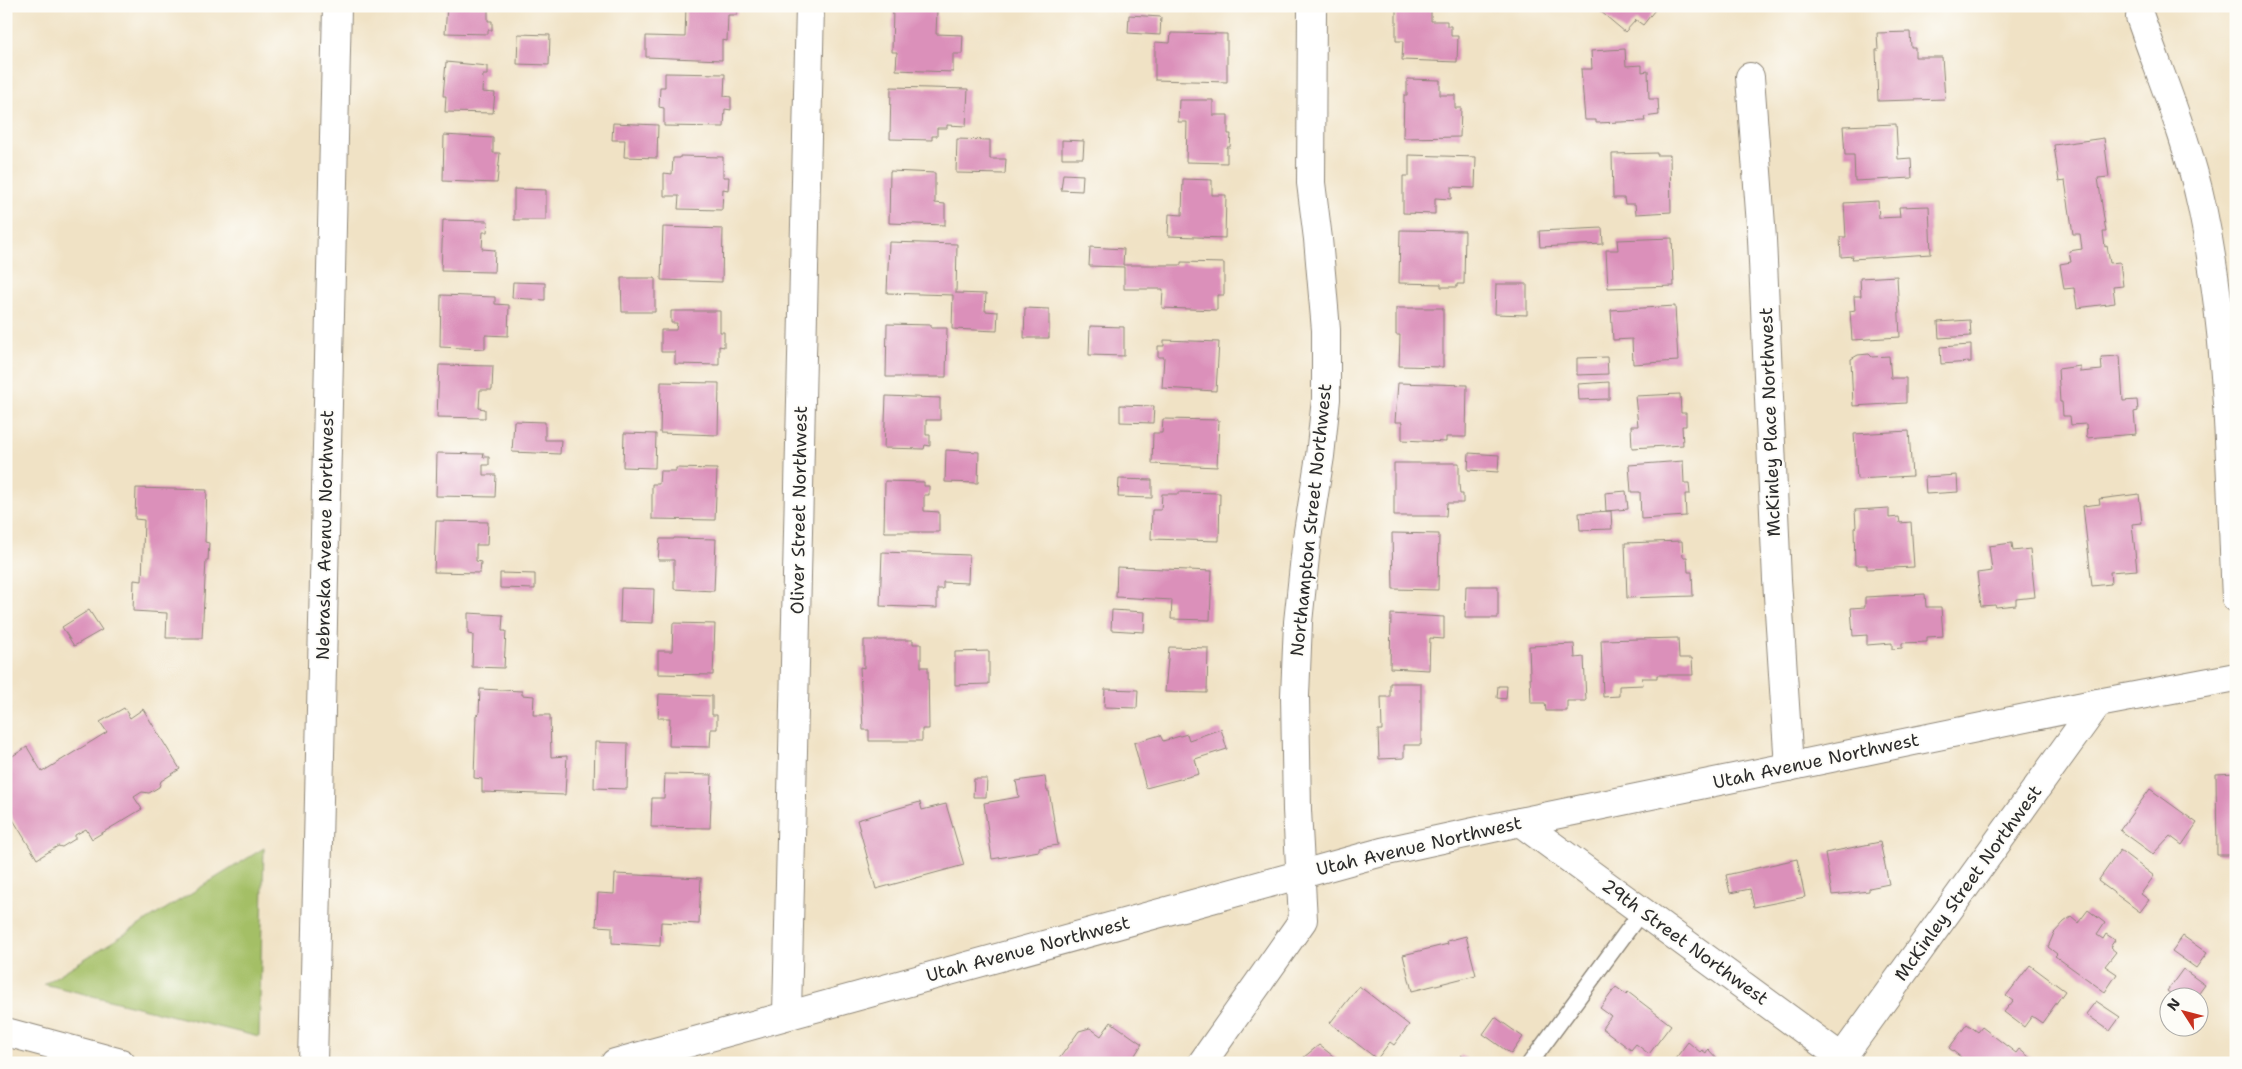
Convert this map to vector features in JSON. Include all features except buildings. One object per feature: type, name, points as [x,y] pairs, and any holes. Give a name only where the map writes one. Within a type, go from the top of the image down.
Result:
[{"type":"street","name":"Nebraska Avenue Northwest","points":[[313,1063],[337,6]]},
{"type":"street","name":"Oliver Street Northwest","points":[[787,1014],[810,6]]},
{"type":"street","name":"Northampton Street Northwest","points":[[1202,1063],[1303,920],[1296,781],[1295,696],[1298,622],[1307,538],[1320,456],[1326,399],[1326,330],[1311,183],[1312,6]]},
{"type":"street","points":[[2140,17],[2184,137],[2202,207],[2214,279],[2227,406],[2236,598]]},
{"type":"street","name":"McKinley Place Northwest","points":[[1750,77],[1762,239],[1777,580],[1789,767]]},
{"type":"street","name":"Utah Avenue Northwest","points":[[615,1063],[787,1014],[1382,852],[2098,703],[2236,677]]},
{"type":"street","name":"McKinley Street Northwest","points":[[1843,1061],[2098,703]]},
{"type":"street","name":"29th Street Northwest","points":[[1520,822],[1843,1061]]},
{"type":"street","points":[[6,1032],[121,1063]]},
{"type":"lane","points":[[1530,1063],[1642,911]]},
{"type":"green space","points":[[264,848],[259,1037],[44,984]]}]
